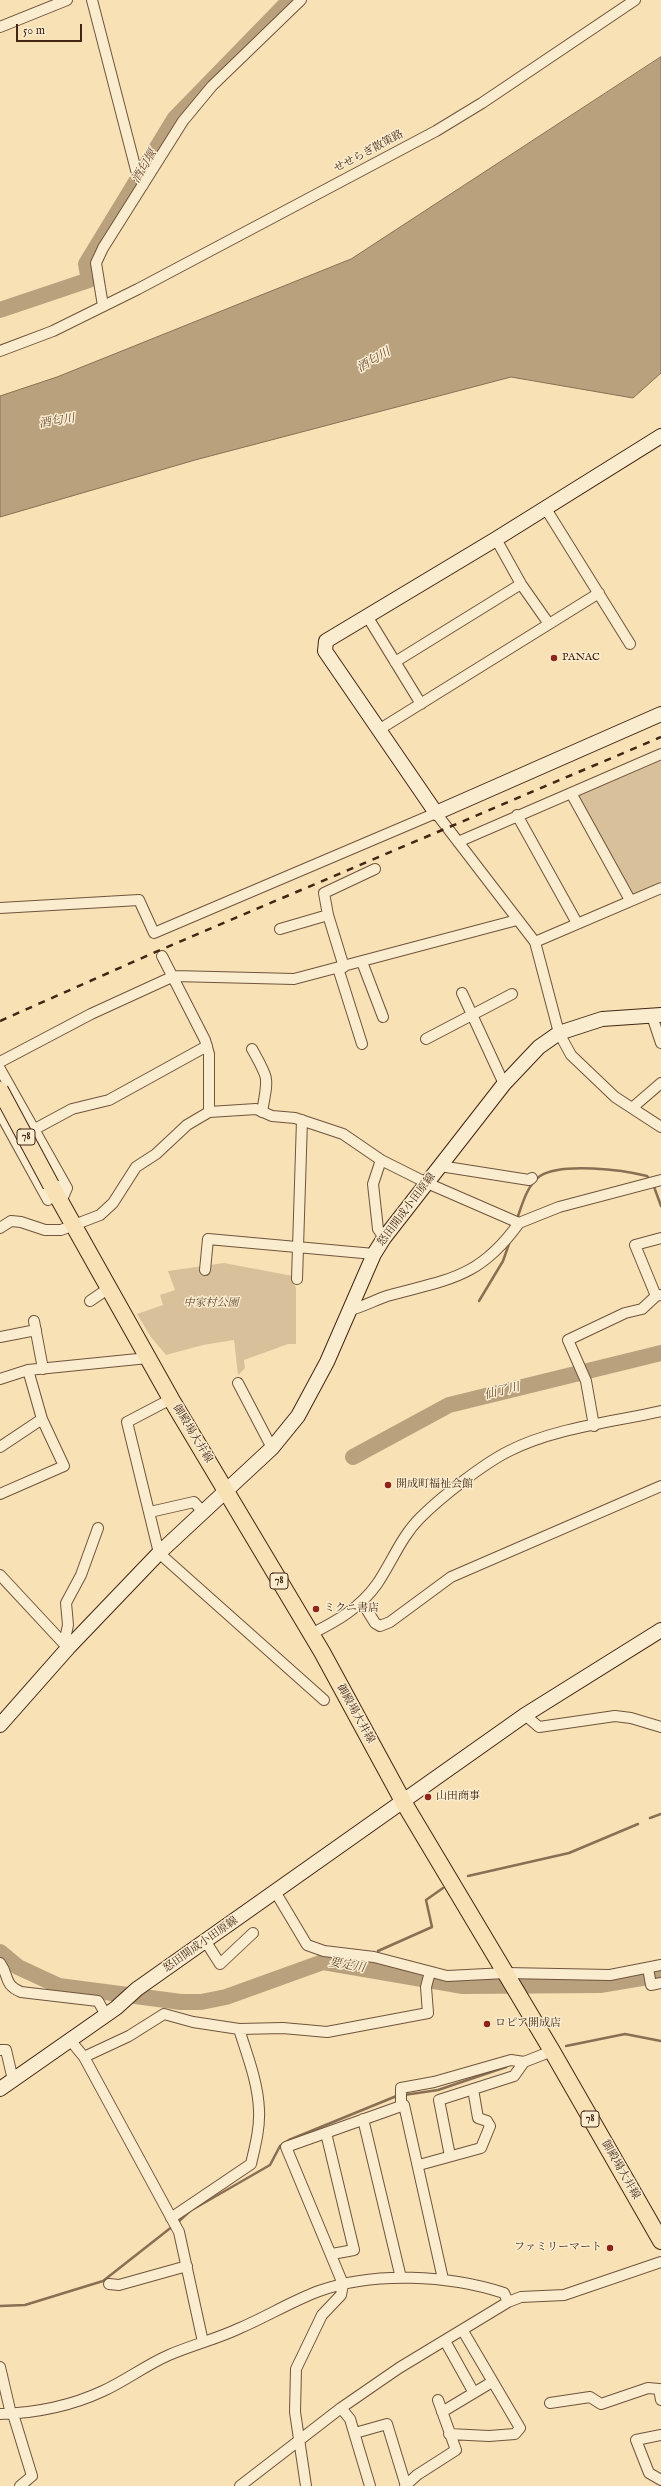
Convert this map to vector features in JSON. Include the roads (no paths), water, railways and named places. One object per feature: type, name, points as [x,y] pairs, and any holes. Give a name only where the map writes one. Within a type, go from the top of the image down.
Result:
[{"type":"main road","name":"78","points":[[0,1090],[54,1195]]},
{"type":"main road","name":"御殿場大井線","points":[[54,1195],[109,1288],[171,1399],[311,1634],[404,1803],[552,2051],[661,2241]]},
{"type":"street","points":[[0,27],[67,0]]},
{"type":"street","points":[[92,0],[136,170],[143,185]]},
{"type":"street","points":[[103,306],[96,263],[102,248],[182,121],[207,92],[301,0]]},
{"type":"street","name":"せせらぎ散策路","points":[[0,351],[53,331],[188,264],[436,131],[482,103],[635,0]]},
{"type":"street","points":[[661,436],[496,540],[326,641],[325,651],[380,729],[436,813],[535,942],[559,1033],[571,1055],[589,1074],[615,1097],[661,1126]]},
{"type":"street","points":[[546,509],[630,644]]},
{"type":"street","points":[[496,540],[521,584],[549,624]]},
{"type":"street","points":[[396,662],[521,584]]},
{"type":"street","points":[[380,729],[599,593]]},
{"type":"street","points":[[367,616],[421,704]]},
{"type":"street","points":[[0,908],[139,900],[154,937],[661,714]]},
{"type":"street","points":[[458,842],[661,754]]},
{"type":"street","points":[[571,793],[630,900]]},
{"type":"street","points":[[518,815],[577,923]]},
{"type":"street","points":[[362,1044],[341,968],[324,893],[375,869]]},
{"type":"street","points":[[535,942],[661,888]]},
{"type":"street","points":[[280,928],[328,915]]},
{"type":"street","points":[[0,1062],[91,1014],[174,976],[277,980],[294,979],[341,968],[517,920]]},
{"type":"street","points":[[162,956],[174,976],[207,1046],[209,1112]]},
{"type":"street","points":[[362,962],[383,1017]]},
{"type":"street","points":[[462,993],[504,1084]]},
{"type":"street","points":[[426,1039],[512,994]]},
{"type":"street","points":[[656,1016],[661,1043]]},
{"type":"street","name":"怒田開成小田原線","points":[[0,1725],[66,1646],[159,1553],[272,1448],[298,1416],[327,1362],[374,1254],[384,1238],[504,1084],[539,1047],[559,1033],[602,1019],[656,1016]]},
{"type":"street","points":[[18,1145],[35,1129],[72,1109],[108,1100],[207,1046]]},
{"type":"street","points":[[252,1049],[267,1076],[268,1085],[262,1112]]},
{"type":"street","points":[[0,1070],[35,1129],[67,1188],[54,1195],[18,1145],[0,1112]]},
{"type":"street","points":[[632,1108],[661,1083]]},
{"type":"street","points":[[0,1228],[11,1221],[21,1222],[45,1230],[61,1230],[100,1215],[113,1203],[136,1167],[156,1154],[187,1125],[209,1112],[256,1108],[272,1116],[302,1120],[343,1134],[381,1160],[427,1183],[519,1222]]},
{"type":"street","points":[[297,1279],[302,1120]]},
{"type":"street","points":[[381,1160],[373,1184],[378,1229],[384,1238]]},
{"type":"street","points":[[440,1166],[529,1180],[532,1178]]},
{"type":"street","points":[[350,1310],[386,1296],[463,1275],[478,1265],[510,1235],[519,1222],[559,1207],[661,1180]]},
{"type":"street","points":[[594,1426],[586,1380],[568,1340],[625,1313],[642,1309],[659,1295],[635,1245],[661,1238]]},
{"type":"street","points":[[205,1270],[208,1239],[374,1254]]},
{"type":"street","points":[[90,1301],[109,1288]]},
{"type":"street","points":[[0,1337],[35,1325],[43,1369]]},
{"type":"street","points":[[0,1379],[28,1370],[148,1358]]},
{"type":"street","points":[[0,1494],[64,1466],[42,1419],[28,1370]]},
{"type":"street","points":[[238,1384],[272,1448]]},
{"type":"street","points":[[171,1399],[127,1422],[159,1553],[324,1700]]},
{"type":"street","points":[[311,1634],[340,1620],[362,1602],[378,1584],[405,1536],[420,1518],[446,1495],[508,1451],[531,1442],[661,1411]]},
{"type":"street","points":[[0,1448],[42,1419]]},
{"type":"street","points":[[362,1602],[375,1623],[380,1626],[390,1622],[451,1577],[661,1486]]},
{"type":"street","points":[[150,1512],[194,1502],[203,1512]]},
{"type":"street","points":[[66,1646],[68,1626],[66,1603],[81,1575],[98,1528]]},
{"type":"street","points":[[0,1574],[66,1646]]},
{"type":"street","name":"怒田開成小田原線","points":[[0,2089],[106,2015],[137,1990],[404,1803],[525,1715],[661,1630]]},
{"type":"street","points":[[525,1715],[539,1727],[615,1716],[631,1718],[661,1726]]},
{"type":"street","points":[[276,1893],[307,1945],[324,1952],[374,1957],[429,1974],[460,1976],[610,1975],[648,1969],[661,1965]]},
{"type":"street","points":[[206,1942],[220,1964],[253,1933]]},
{"type":"street","points":[[0,1963],[4,1969],[7,1982],[12,1988],[21,1992],[98,2000],[106,2015]]},
{"type":"street","points":[[648,1969],[656,1983]]},
{"type":"street","points":[[84,2057],[129,2036],[164,2014],[193,2022],[239,2029],[283,2028],[326,2032],[428,2013],[426,1987],[429,1974]]},
{"type":"street","points":[[171,2218],[250,2164],[257,2139],[259,2110],[256,2086],[239,2029]]},
{"type":"street","points":[[70,2040],[84,2057],[178,2232],[187,2266],[203,2342]]},
{"type":"street","points":[[0,2050],[6,2050],[9,2054],[13,2080]]},
{"type":"street","points":[[400,2106],[401,2088],[434,2082],[512,2060],[524,2062],[552,2051]]},
{"type":"street","points":[[450,2156],[439,2100],[514,2076],[524,2062]]},
{"type":"street","points":[[418,2165],[481,2148],[490,2126],[487,2121],[478,2118],[473,2089]]},
{"type":"street","points":[[306,2486],[295,2412],[296,2369],[322,2315],[340,2295],[343,2284],[332,2254],[286,2147],[404,2105],[443,2279]]},
{"type":"street","points":[[362,2119],[400,2278]]},
{"type":"street","points":[[326,2133],[354,2250],[332,2254]]},
{"type":"street","points":[[240,2486],[300,2438],[399,2368],[508,2302],[521,2297],[564,2295],[661,2262]]},
{"type":"street","points":[[109,2284],[120,2285],[187,2266]]},
{"type":"street","points":[[0,2414],[30,2413],[83,2400],[103,2391],[168,2355],[238,2329],[308,2296],[343,2284],[400,2278],[443,2279],[484,2286],[504,2293],[508,2302]]},
{"type":"street","points":[[449,2434],[489,2436],[515,2434],[520,2428],[462,2331]]},
{"type":"street","points":[[445,2341],[474,2393]]},
{"type":"street","points":[[0,2366],[12,2414],[32,2476],[20,2486]]},
{"type":"street","points":[[442,2412],[492,2382]]},
{"type":"street","points":[[550,2404],[590,2396],[601,2404],[648,2388],[660,2389],[661,2400]]},
{"type":"street","points":[[406,2486],[416,2475],[456,2450],[438,2400]]},
{"type":"street","points":[[341,2408],[350,2419],[370,2486]]},
{"type":"street","points":[[355,2433],[387,2424],[406,2486]]},
{"type":"street","points":[[661,2435],[636,2440],[649,2473],[661,2480]]},
{"type":"water","name":"酒匂川","points":[[661,57],[661,373],[633,398],[511,377],[195,460],[0,517],[0,396],[57,377],[351,259]]},
{"type":"waterway","name":"酒匂堰","points":[[0,310],[89,280],[86,264],[175,118],[290,0]]},
{"type":"waterway","points":[[517,1219],[528,1190],[535,1180],[550,1172],[563,1169],[593,1168],[647,1176],[650,1180]]},
{"type":"waterway","points":[[653,1184],[661,1206]]},
{"type":"waterway","points":[[479,1301],[503,1261],[510,1241]]},
{"type":"waterway","name":"仙了川","points":[[353,1457],[449,1405],[661,1353]]},
{"type":"waterway","points":[[650,1818],[661,1814]]},
{"type":"waterway","points":[[468,1876],[569,1853],[638,1824]]},
{"type":"waterway","points":[[378,1951],[432,1927],[426,1900],[443,1888]]},
{"type":"waterway","name":"要定川","points":[[0,1952],[18,1967],[59,1986],[181,2002],[201,2002],[226,1997],[323,1962],[463,1986],[600,1985],[661,1975]]},
{"type":"waterway","name":"要定川","points":[[359,1968],[366,1962]]},
{"type":"waterway","points":[[566,2046],[625,2034],[661,2041]]},
{"type":"waterway","points":[[404,2095],[438,2090],[506,2067]]},
{"type":"waterway","points":[[177,2223],[190,2211],[270,2165],[280,2146],[289,2140],[399,2095]]},
{"type":"waterway","points":[[0,2306],[25,2305],[103,2281],[173,2226]]},
{"type":"railway","points":[[0,1021],[160,950],[661,737]]},
{"type":"place","name":"PANAC","points":[[554,658]]},
{"type":"place","name":"開成町福祉会館","points":[[388,1485]]},
{"type":"place","name":"ミクニ書店","points":[[316,1609]]},
{"type":"place","name":"山田商事","points":[[428,1797]]},
{"type":"place","name":"ロピア開成店","points":[[487,2024]]},
{"type":"place","name":"ファミリーマート","points":[[610,2248]]},
{"type":"park label","name":"中家村公園","points":[[211,1304]]}]
